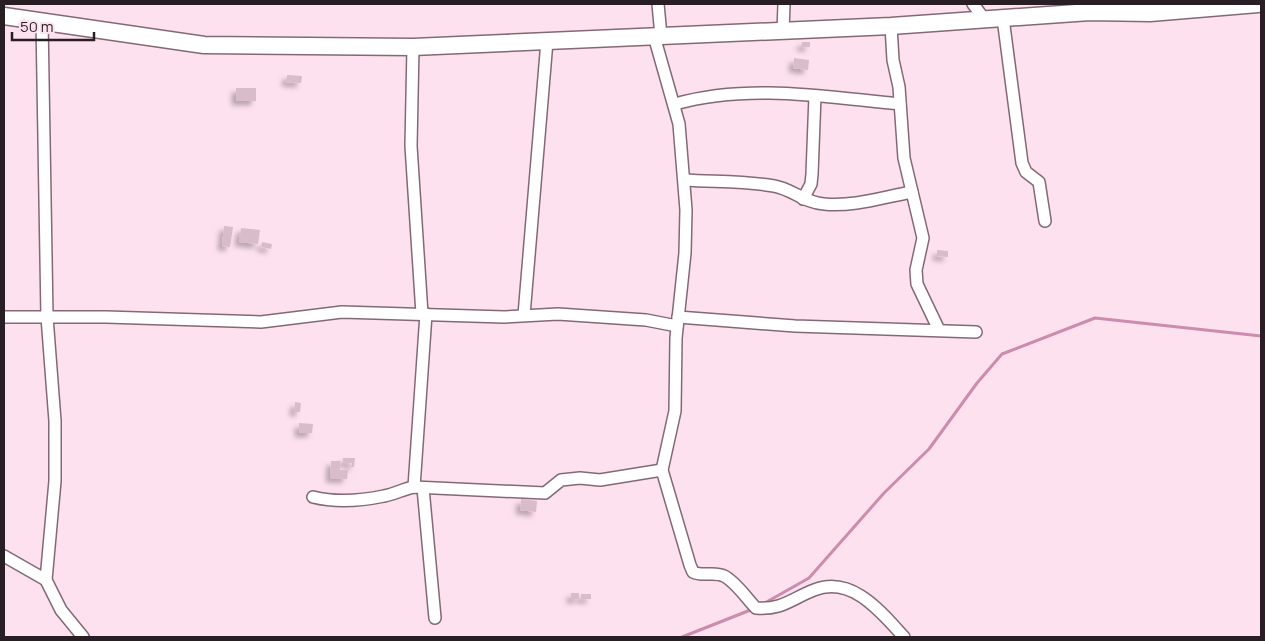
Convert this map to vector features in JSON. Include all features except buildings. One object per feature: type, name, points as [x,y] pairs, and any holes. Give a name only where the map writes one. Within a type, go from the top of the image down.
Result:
[{"type":"street","points":[[658,4],[657,36],[675,104],[685,180],[685,253],[678,322],[675,411],[662,470],[693,572],[702,576],[714,574],[724,576],[756,608],[773,609],[816,590],[846,588],[865,599],[904,637]]},
{"type":"street","points":[[782,32],[784,4]]},
{"type":"street","points":[[973,4],[985,20]]},
{"type":"street","points":[[4,16],[204,45],[413,47],[891,26],[985,20],[1090,8],[1258,4]]},
{"type":"street","points":[[1003,18],[1022,164],[1026,172],[1039,182],[1046,221]]},
{"type":"street","points":[[42,21],[47,317],[55,421],[55,482],[46,580],[61,610],[83,637]]},
{"type":"street","points":[[891,26],[904,158],[922,238],[916,270],[917,284],[938,330]]},
{"type":"street","points":[[524,315],[547,41]]},
{"type":"street","points":[[413,47],[411,146],[424,314],[419,487],[434,618]]},
{"type":"street","points":[[675,104],[700,96],[730,93],[815,96],[900,104]]},
{"type":"street","points":[[803,199],[811,184],[815,96]]},
{"type":"street","points":[[685,180],[774,186],[788,190],[807,202],[839,204],[861,202],[912,192]]},
{"type":"street","points":[[4,317],[261,322],[342,312],[558,314],[678,322],[976,332]]},
{"type":"street","points":[[312,498],[342,502],[386,496],[400,489],[419,487],[545,492],[561,480],[580,478],[600,480],[662,470]]},
{"type":"street","points":[[4,556],[46,580]]},
{"type":"waterway","points":[[763,604],[809,578],[884,493],[929,449],[977,383],[1002,354],[1095,318],[1261,336]]},
{"type":"waterway","points":[[682,637],[753,609]]}]
